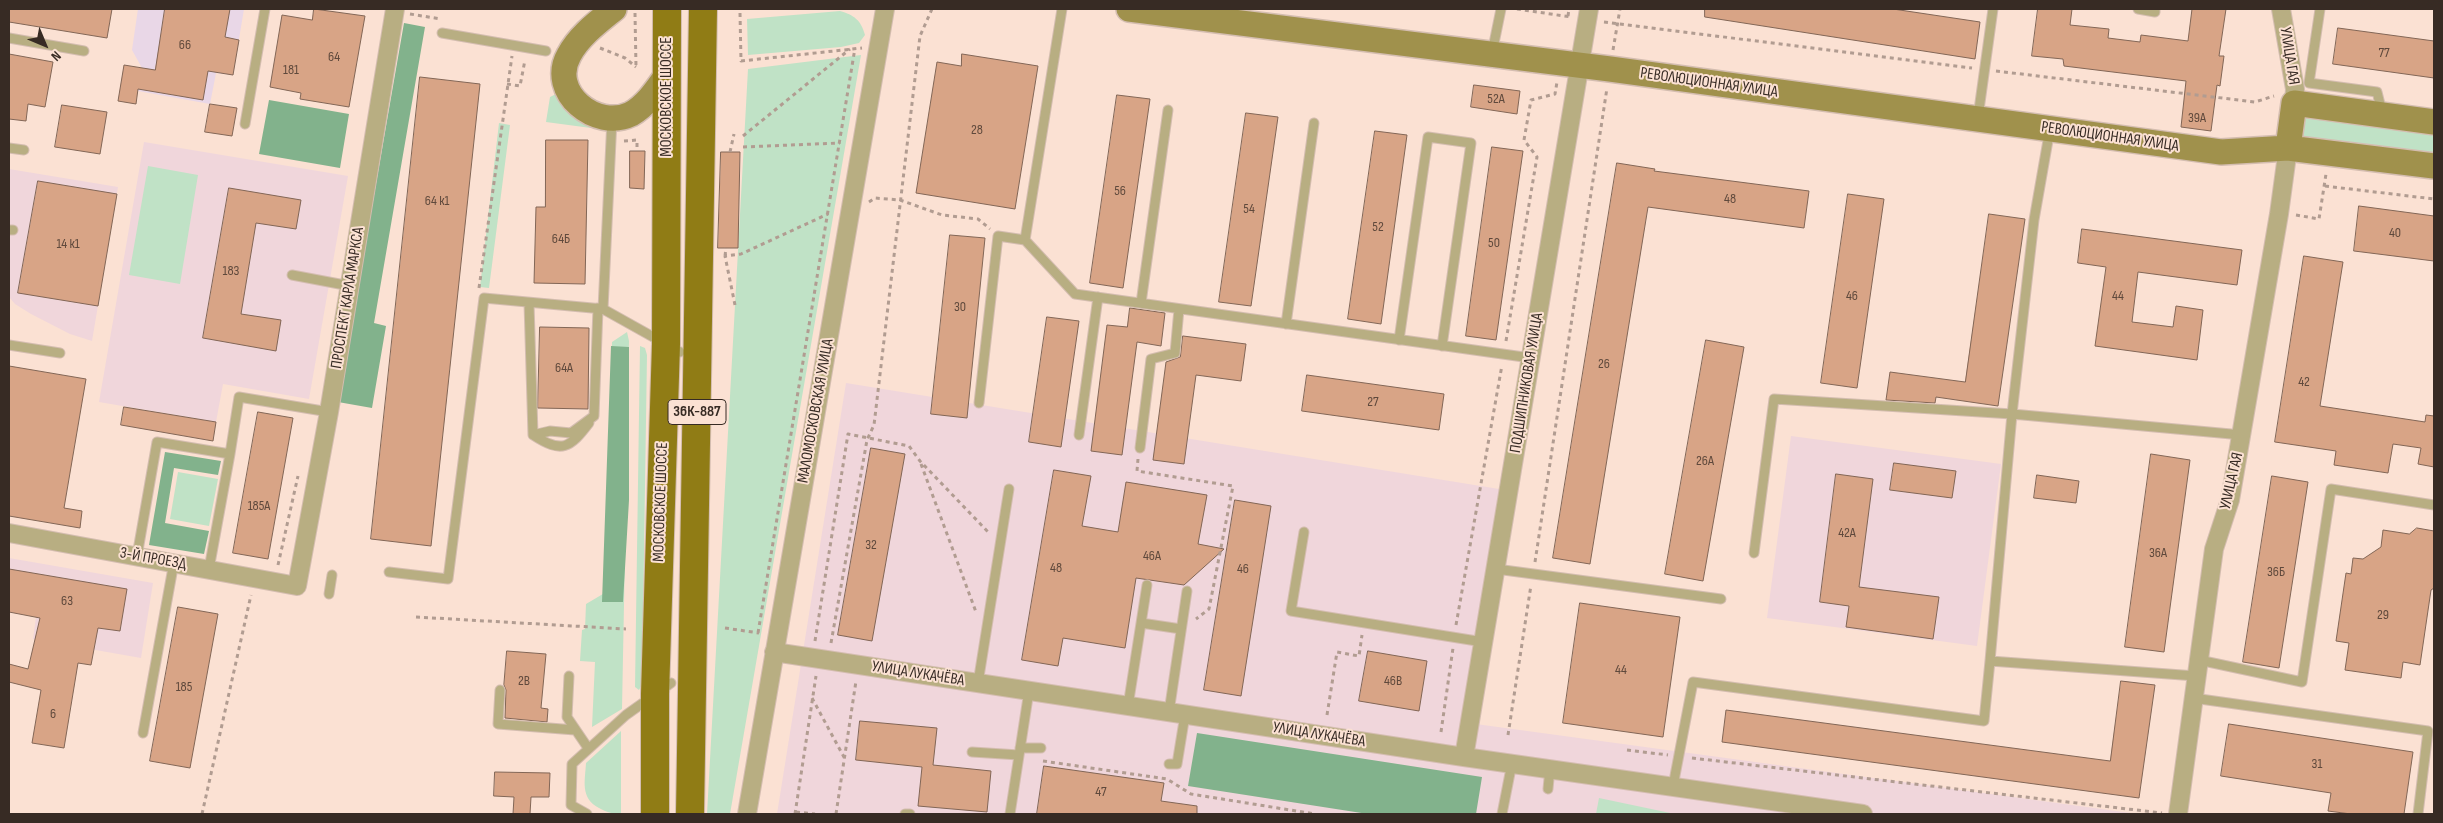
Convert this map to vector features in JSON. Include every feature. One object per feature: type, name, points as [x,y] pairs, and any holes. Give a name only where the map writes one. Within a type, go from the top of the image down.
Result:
[{"type":"main road","points":[[614,9],[577,43],[568,56],[564,71],[566,87],[574,101],[592,114],[612,119],[631,114],[640,108],[675,64]]},
{"type":"main road","name":"МОСКОВСКОЕ ШОССЕ","points":[[667,9],[675,64]]},
{"type":"main road","name":"МОСКОВСКОЕ ШОССЕ","points":[[655,814],[663,688],[673,348],[675,64],[683,9]]},
{"type":"main road","name":"МОСКОВСКОЕ ШОССЕ","points":[[690,814],[703,9]]},
{"type":"main road","name":"РЕВОЛЮЦИОННАЯ УЛИЦА","points":[[1129,9],[1175,11],[2220,152],[2288,148],[2434,166]]},
{"type":"main road","points":[[2288,148],[2294,103],[2434,122]]},
{"type":"main road","name":"МОСКОВСКОЕ ШОССЕ","points":[[663,688],[669,814]]},
{"type":"street","name":"ПРОСПЕКТ КАРЛА МАРКСА","points":[[297,586],[329,412],[395,9]]},
{"type":"street","name":"МАЛОМОСКОВСКАЯ УЛИЦА","points":[[747,814],[885,9]]},
{"type":"street","name":"ПОДШИПНИКОВАЯ УЛИЦА","points":[[1464,757],[1589,9]]},
{"type":"street","name":"УЛИЦА ГАЯ","points":[[2282,9],[2295,89],[2294,103]]},
{"type":"street","name":"УЛИЦА ГАЯ","points":[[2172,814],[2194,698],[2214,549],[2230,500],[2242,435],[2288,148]]},
{"type":"street","name":"3-Й ПРОЕЗД","points":[[9,533],[297,586]]},
{"type":"street","name":"УЛИЦА ЛУКАЧЁВА","points":[[774,652],[820,654],[858,665],[1464,757],[1512,762],[1864,814]]},
{"type":"lane","points":[[245,124],[265,9]]},
{"type":"lane","points":[[1025,240],[1062,9]]},
{"type":"lane","points":[[1492,55],[1501,9]]},
{"type":"lane","points":[[1978,120],[1993,9]]},
{"type":"lane","points":[[2138,9],[2154,12],[2155,9]]},
{"type":"lane","points":[[2320,9],[2309,83],[2377,92],[2383,115]]},
{"type":"lane","points":[[442,33],[546,51]]},
{"type":"lane","points":[[9,38],[84,51]]},
{"type":"lane","points":[[1141,303],[1168,110]]},
{"type":"lane","points":[[533,435],[549,445],[566,446],[576,442],[594,416],[612,119]]},
{"type":"lane","points":[[1286,324],[1314,122]]},
{"type":"lane","points":[[1674,786],[1693,682],[1984,721],[2012,414],[2034,220],[2050,129]]},
{"type":"lane","points":[[1399,340],[1428,137],[1471,143],[1442,346]]},
{"type":"lane","points":[[9,148],[24,150]]},
{"type":"lane","points":[[979,402],[998,236],[1025,240],[1075,294],[1531,358]]},
{"type":"lane","points":[[292,274],[350,286]]},
{"type":"lane","points":[[1078,436],[1098,297]]},
{"type":"lane","points":[[389,572],[448,579],[484,298],[601,308],[673,348]]},
{"type":"lane","points":[[529,303],[533,435]]},
{"type":"lane","points":[[1140,448],[1151,359],[1175,354],[1179,309]]},
{"type":"lane","points":[[9,345],[60,353]]},
{"type":"lane","points":[[209,569],[240,397],[329,412]]},
{"type":"lane","points":[[1754,553],[1774,398],[2012,414],[2242,435]]},
{"type":"lane","points":[[533,435],[550,432],[571,433],[594,416]]},
{"type":"lane","points":[[138,556],[157,442],[230,454]]},
{"type":"lane","points":[[978,683],[1009,489]]},
{"type":"lane","points":[[1990,661],[2198,668],[2302,682],[2331,489],[2434,505]]},
{"type":"lane","points":[[1304,532],[1291,611],[1484,642]]},
{"type":"lane","points":[[143,733],[174,562]]},
{"type":"lane","points":[[1496,569],[1721,599]]},
{"type":"lane","points":[[329,594],[332,575]]},
{"type":"lane","points":[[1128,706],[1147,585]]},
{"type":"lane","points":[[1168,764],[1177,764],[1177,713],[1181,629],[1187,591]]},
{"type":"lane","points":[[1141,623],[1181,629]]},
{"type":"lane","points":[[570,676],[567,717],[588,748]]},
{"type":"lane","points":[[587,814],[571,805],[572,764],[588,748],[663,688]]},
{"type":"lane","points":[[500,690],[498,724],[575,730]]},
{"type":"lane","points":[[1010,814],[1029,691]]},
{"type":"lane","points":[[2194,698],[2428,731],[2418,814]]},
{"type":"lane","points":[[972,752],[1020,751],[1041,748]]},
{"type":"lane","points":[[1502,814],[1512,762]]},
{"type":"lane","points":[[1548,789],[1550,768]]},
{"type":"path","points":[[635,9],[636,67]]},
{"type":"path","points":[[820,654],[831,644],[867,440],[874,425],[920,36],[932,9]]},
{"type":"path","points":[[1508,735],[1620,9]]},
{"type":"path","points":[[740,13],[741,62],[865,48]]},
{"type":"path","points":[[507,84],[520,86],[527,48]]},
{"type":"path","points":[[758,632],[855,48]]},
{"type":"path","points":[[743,136],[850,49]]},
{"type":"path","points":[[730,152],[734,134]]},
{"type":"path","points":[[624,141],[637,140],[638,151]]},
{"type":"path","points":[[743,147],[840,143]]},
{"type":"path","points":[[2325,186],[2434,199]]},
{"type":"path","points":[[850,214],[876,198],[900,200],[942,215],[978,219],[998,236]]},
{"type":"path","points":[[725,256],[741,254],[828,214]]},
{"type":"path","points":[[726,248],[725,256],[735,305]]},
{"type":"path","points":[[814,814],[795,813],[820,654],[815,641],[848,434],[867,440],[909,446],[920,461],[1000,545]]},
{"type":"path","points":[[1140,448],[1136,471],[1233,486],[1209,609],[1181,629]]},
{"type":"path","points":[[920,461],[986,637]]},
{"type":"path","points":[[202,814],[255,578]]},
{"type":"path","points":[[416,617],[626,629]]},
{"type":"path","points":[[1327,715],[1337,652],[1359,656],[1364,623]]},
{"type":"path","points":[[836,814],[858,665]]},
{"type":"path","points":[[812,698],[845,759]]},
{"type":"path","points":[[1627,750],[2172,814]]},
{"type":"path","points":[[1041,760],[1167,779],[1190,794],[1316,814]]},
{"type":"shaded area","points":[[138,9],[244,9],[233,75],[216,73],[210,104],[138,91],[142,68],[132,50]]},
{"type":"shaded area","points":[[144,142],[348,176],[309,399],[223,384],[216,422],[99,402]]},
{"type":"shaded area","points":[[9,169],[118,187],[92,341],[70,334],[31,314],[15,304],[9,297]]},
{"type":"shaded area","points":[[846,383],[1499,489],[1461,722],[2138,814],[777,814]]},
{"type":"shaded area","points":[[1791,436],[2001,464],[1977,646],[1767,618]]},
{"type":"shaded area","points":[[9,558],[153,583],[141,658],[33,639],[36,617],[9,612]]},
{"type":"green space","points":[[840,11],[853,16],[861,25],[865,35],[859,43],[841,47],[748,55],[747,19]]},
{"type":"green space","points":[[404,23],[425,27],[374,323],[386,326],[372,408],[338,402]]},
{"type":"green space","points":[[861,55],[730,814],[707,814],[748,69]]},
{"type":"green space","points":[[556,94],[563,94],[591,123],[591,128],[546,122],[550,97]]},
{"type":"green space","points":[[269,100],[349,114],[340,168],[259,154]]},
{"type":"green space","points":[[2303,117],[2434,133],[2434,157],[2300,140]]},
{"type":"green space","points":[[499,123],[510,125],[489,288],[480,287]]},
{"type":"green space","points":[[148,166],[198,175],[180,284],[129,275]]},
{"type":"green space","points":[[627,332],[629,341],[622,709],[592,727],[595,662],[580,661],[582,630],[585,629],[586,604],[608,591],[612,342]]},
{"type":"green space","points":[[611,346],[629,347],[629,500],[623,602],[602,602]]},
{"type":"green space","points":[[640,346],[645,348],[647,355],[642,684],[639,690],[635,687]]},
{"type":"green space","points":[[165,452],[221,461],[218,475],[174,468],[165,523],[209,531],[204,554],[149,545]]},
{"type":"green space","points":[[178,472],[218,479],[209,526],[170,519]]},
{"type":"green space","points":[[621,731],[621,814],[615,814],[593,804],[586,794],[586,763]]},
{"type":"green space","points":[[1197,733],[1482,777],[1476,814],[1368,814],[1188,786]]},
{"type":"green space","points":[[1599,798],[1675,814],[1596,814]]},
{"type":"building","points":[[9,9],[112,9],[107,38],[9,22]]},
{"type":"building","points":[[165,9],[230,9],[225,37],[239,40],[233,75],[208,71],[203,100],[138,89],[136,104],[118,101],[124,65],[155,70]]},
{"type":"building","points":[[314,9],[365,16],[349,107],[300,99],[301,93],[270,87],[282,15],[312,20]]},
{"type":"building","points":[[1705,9],[1893,9],[1980,22],[1975,59],[1705,17]]},
{"type":"building","points":[[2038,9],[2072,9],[2070,25],[2109,29],[2108,38],[2140,42],[2141,35],[2188,41],[2192,9],[2226,9],[2219,56],[2224,56],[2220,86],[2217,85],[2211,131],[2181,127],[2186,81],[2064,66],[2063,59],[2032,56]]},
{"type":"building","points":[[2338,28],[2434,41],[2434,78],[2333,64]]},
{"type":"building","points":[[9,54],[53,62],[45,107],[28,104],[26,121],[9,119]]},
{"type":"building","points":[[962,54],[1038,66],[1015,209],[916,193],[937,62],[961,66]]},
{"type":"building","points":[[420,77],[480,84],[431,546],[371,539]]},
{"type":"building","points":[[1474,85],[1520,91],[1517,114],[1471,107]]},
{"type":"building","points":[[1117,95],[1150,99],[1123,288],[1090,283]]},
{"type":"building","points":[[210,104],[237,108],[232,136],[205,132]]},
{"type":"building","points":[[62,105],[107,112],[100,154],[55,147]]},
{"type":"building","points":[[1246,113],[1278,117],[1251,306],[1219,302]]},
{"type":"building","points":[[1375,131],[1407,135],[1381,324],[1348,319]]},
{"type":"building","points":[[546,140],[588,140],[585,284],[534,283],[536,207],[545,207]]},
{"type":"building","points":[[1492,147],[1523,151],[1496,340],[1466,336]]},
{"type":"building","points":[[630,151],[645,151],[644,189],[630,188]]},
{"type":"building","points":[[721,152],[740,152],[738,248],[718,248]]},
{"type":"building","points":[[1617,163],[1655,169],[1654,171],[1809,191],[1804,228],[1648,207],[1590,564],[1553,558]]},
{"type":"building","points":[[38,181],[117,194],[98,306],[18,293]]},
{"type":"building","points":[[229,188],[301,200],[296,229],[256,223],[241,314],[281,320],[276,351],[203,338]]},
{"type":"building","points":[[1848,194],[1884,199],[1857,388],[1821,383]]},
{"type":"building","points":[[2359,206],[2434,216],[2434,261],[2354,251]]},
{"type":"building","points":[[1989,214],[2025,219],[1998,406],[1936,397],[1935,403],[1886,400],[1890,372],[1965,382]]},
{"type":"building","points":[[2082,229],[2242,250],[2237,285],[2138,272],[2132,322],[2173,327],[2176,306],[2203,310],[2197,360],[2095,346],[2106,267],[2078,263]]},
{"type":"building","points":[[950,235],[985,238],[967,418],[931,414]]},
{"type":"building","points":[[2304,256],[2343,262],[2320,406],[2425,422],[2426,415],[2434,416],[2434,467],[2418,464],[2421,448],[2393,444],[2388,473],[2334,465],[2336,451],[2275,442]]},
{"type":"building","points":[[1130,308],[1165,313],[1161,346],[1137,342],[1122,455],[1091,451],[1107,325],[1127,327]]},
{"type":"building","points":[[1047,317],[1079,321],[1061,447],[1029,442]]},
{"type":"building","points":[[540,327],[589,328],[588,409],[538,408]]},
{"type":"building","points":[[1183,336],[1246,344],[1241,381],[1196,375],[1184,464],[1153,460],[1166,362],[1180,357]]},
{"type":"building","points":[[1706,340],[1744,347],[1703,581],[1665,574]]},
{"type":"building","points":[[9,366],[86,379],[64,508],[82,511],[80,528],[9,516]]},
{"type":"building","points":[[1307,375],[1444,394],[1439,430],[1302,411]]},
{"type":"building","points":[[124,407],[216,422],[213,441],[121,425]]},
{"type":"building","points":[[258,412],[293,418],[268,559],[233,553]]},
{"type":"building","points":[[871,448],[905,454],[872,641],[838,635]]},
{"type":"building","points":[[2151,454],[2190,460],[2164,652],[2125,647]]},
{"type":"building","points":[[1894,463],[1956,471],[1952,498],[1890,490]]},
{"type":"building","points":[[1054,470],[1091,476],[1082,526],[1118,532],[1126,482],[1207,495],[1198,544],[1224,549],[1184,585],[1136,578],[1125,648],[1063,638],[1058,666],[1022,660]]},
{"type":"building","points":[[1836,474],[1873,479],[1859,587],[1939,597],[1933,639],[1846,627],[1849,606],[1820,602]]},
{"type":"building","points":[[2037,475],[2079,481],[2076,503],[2034,498]]},
{"type":"building","points":[[2272,476],[2308,482],[2279,668],[2243,662]]},
{"type":"building","points":[[1235,500],[1271,506],[1241,696],[1204,690]]},
{"type":"building","points":[[2417,528],[2434,531],[2434,588],[2431,590],[2420,665],[2403,662],[2401,678],[2345,670],[2349,643],[2336,641],[2346,573],[2351,574],[2353,558],[2363,559],[2381,547],[2383,530],[2409,534]]},
{"type":"building","points":[[9,569],[127,589],[120,631],[98,628],[91,665],[78,663],[64,748],[32,743],[41,690],[9,682],[9,664],[28,669],[40,618],[9,612]]},
{"type":"building","points":[[1580,603],[1680,617],[1663,737],[1563,723]]},
{"type":"building","points":[[178,607],[218,614],[190,768],[150,761]]},
{"type":"building","points":[[507,651],[546,654],[541,708],[548,709],[547,722],[505,718],[506,690],[504,685]]},
{"type":"building","points":[[1368,651],[1427,661],[1419,711],[1359,701]]},
{"type":"building","points":[[2121,681],[2155,685],[2139,798],[1722,742],[1726,710],[2110,761]]},
{"type":"building","points":[[860,721],[937,728],[933,765],[991,771],[987,812],[918,806],[922,767],[856,760]]},
{"type":"building","points":[[2229,724],[2413,752],[2404,814],[2351,814],[2328,811],[2331,793],[2221,776]]},
{"type":"building","points":[[1044,766],[1164,783],[1161,801],[1197,806],[1197,814],[1037,814]]},
{"type":"building","points":[[495,772],[550,773],[549,797],[531,797],[530,814],[513,814],[514,797],[494,796]]}]
